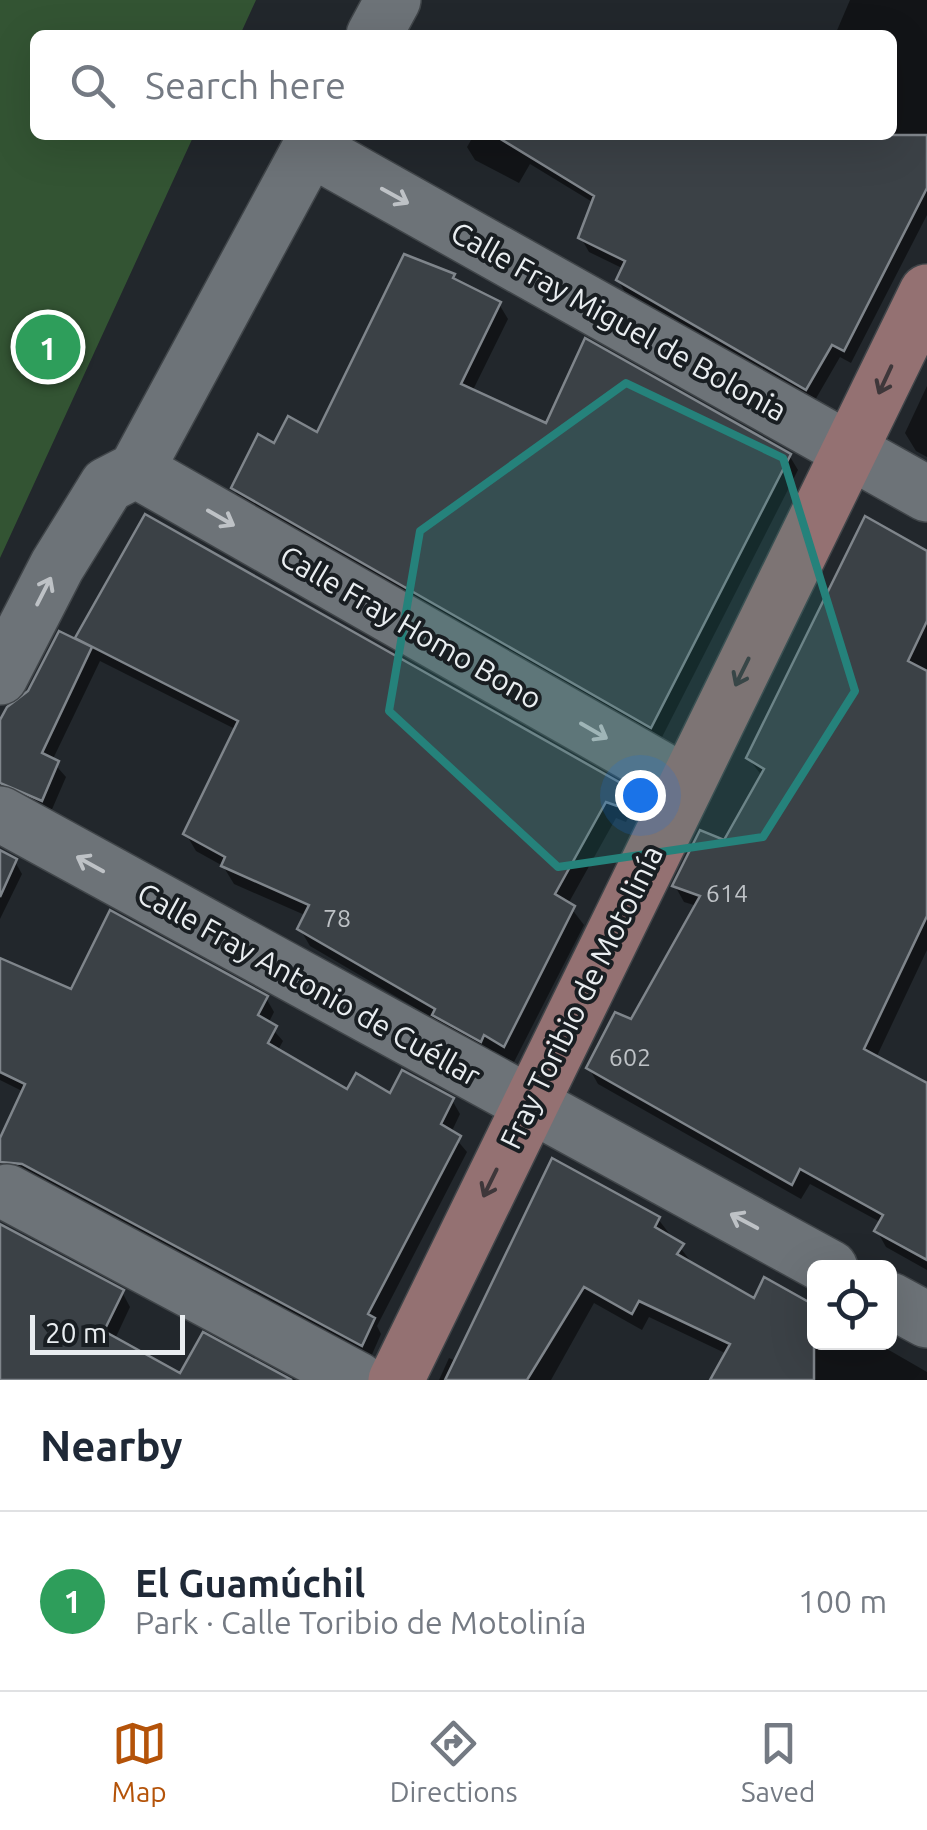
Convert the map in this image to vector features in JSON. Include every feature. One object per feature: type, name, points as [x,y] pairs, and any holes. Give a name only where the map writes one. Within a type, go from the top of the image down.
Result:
[{"type":"street","points":[[377,30],[393,0]]},
{"type":"street","points":[[0,677],[57,566],[107,485],[136,470],[314,142]]},
{"type":"street","name":"Calle Fray Miguel de Bolonia","points":[[314,142],[927,494]]},
{"type":"street","name":"Fray Toribio de Motolinía","points":[[396,1380],[927,292]]},
{"type":"street","name":"Calle Fray Homo Bono","points":[[136,470],[686,784]]},
{"type":"street","name":"Calle Fray Antonio de Cuéllar","points":[[0,814],[815,1260]]},
{"type":"street","points":[[8,1192],[358,1380]]},
{"type":"street","points":[[897,1304],[927,1320]]},
{"type":"highlighted area","points":[[626,383],[783,458],[855,691],[763,837],[558,867],[389,711],[420,531]]},
{"type":"green space","points":[[0,0],[256,0],[242,30],[30,30],[30,140],[192,140],[0,558]]},
{"type":"building","points":[[897,135],[927,135],[927,188],[844,351],[832,345],[806,390],[616,280],[625,261],[578,238],[594,196],[502,140],[897,140]]},
{"type":"building","points":[[404,254],[455,274],[453,278],[501,302],[461,384],[546,423],[585,338],[791,454],[651,728],[231,488],[258,434],[274,443],[288,416],[317,432]]},
{"type":"building","points":[[145,514],[626,786],[617,806],[606,802],[555,894],[575,906],[504,1047],[484,1035],[481,1042],[432,1015],[435,1009],[297,929],[309,905],[221,866],[225,857],[183,834],[238,721],[75,638]]},
{"type":"building","points":[[865,516],[927,551],[927,621],[908,661],[927,671],[927,916],[864,1049],[927,1083],[927,1260],[874,1231],[883,1215],[800,1169],[792,1185],[586,1068],[615,1012],[631,1019],[700,896],[672,886],[700,830],[724,840],[764,769],[746,758]]},
{"type":"building","points":[[59,631],[92,647],[42,753],[59,761],[42,801],[0,783],[0,720],[7,707],[28,691]]},
{"type":"building","points":[[0,850],[17,859],[0,897]]},
{"type":"building","points":[[110,910],[268,996],[258,1015],[277,1026],[268,1043],[347,1089],[356,1073],[390,1093],[402,1070],[454,1098],[441,1124],[461,1136],[368,1314],[375,1318],[362,1346],[22,1164],[0,1162],[0,1138],[25,1084],[0,1072],[0,958],[71,989]]},
{"type":"building","points":[[552,1158],[660,1217],[655,1227],[684,1244],[677,1254],[754,1298],[764,1277],[807,1301],[807,1350],[814,1350],[814,1380],[710,1380],[730,1344],[639,1301],[632,1314],[584,1287],[527,1380],[445,1380]]},
{"type":"building","points":[[0,1224],[124,1290],[104,1331],[180,1373],[203,1332],[292,1380],[0,1380]]},
{"type":"place","name":"El Guamúchil","points":[[48,347]]}]
